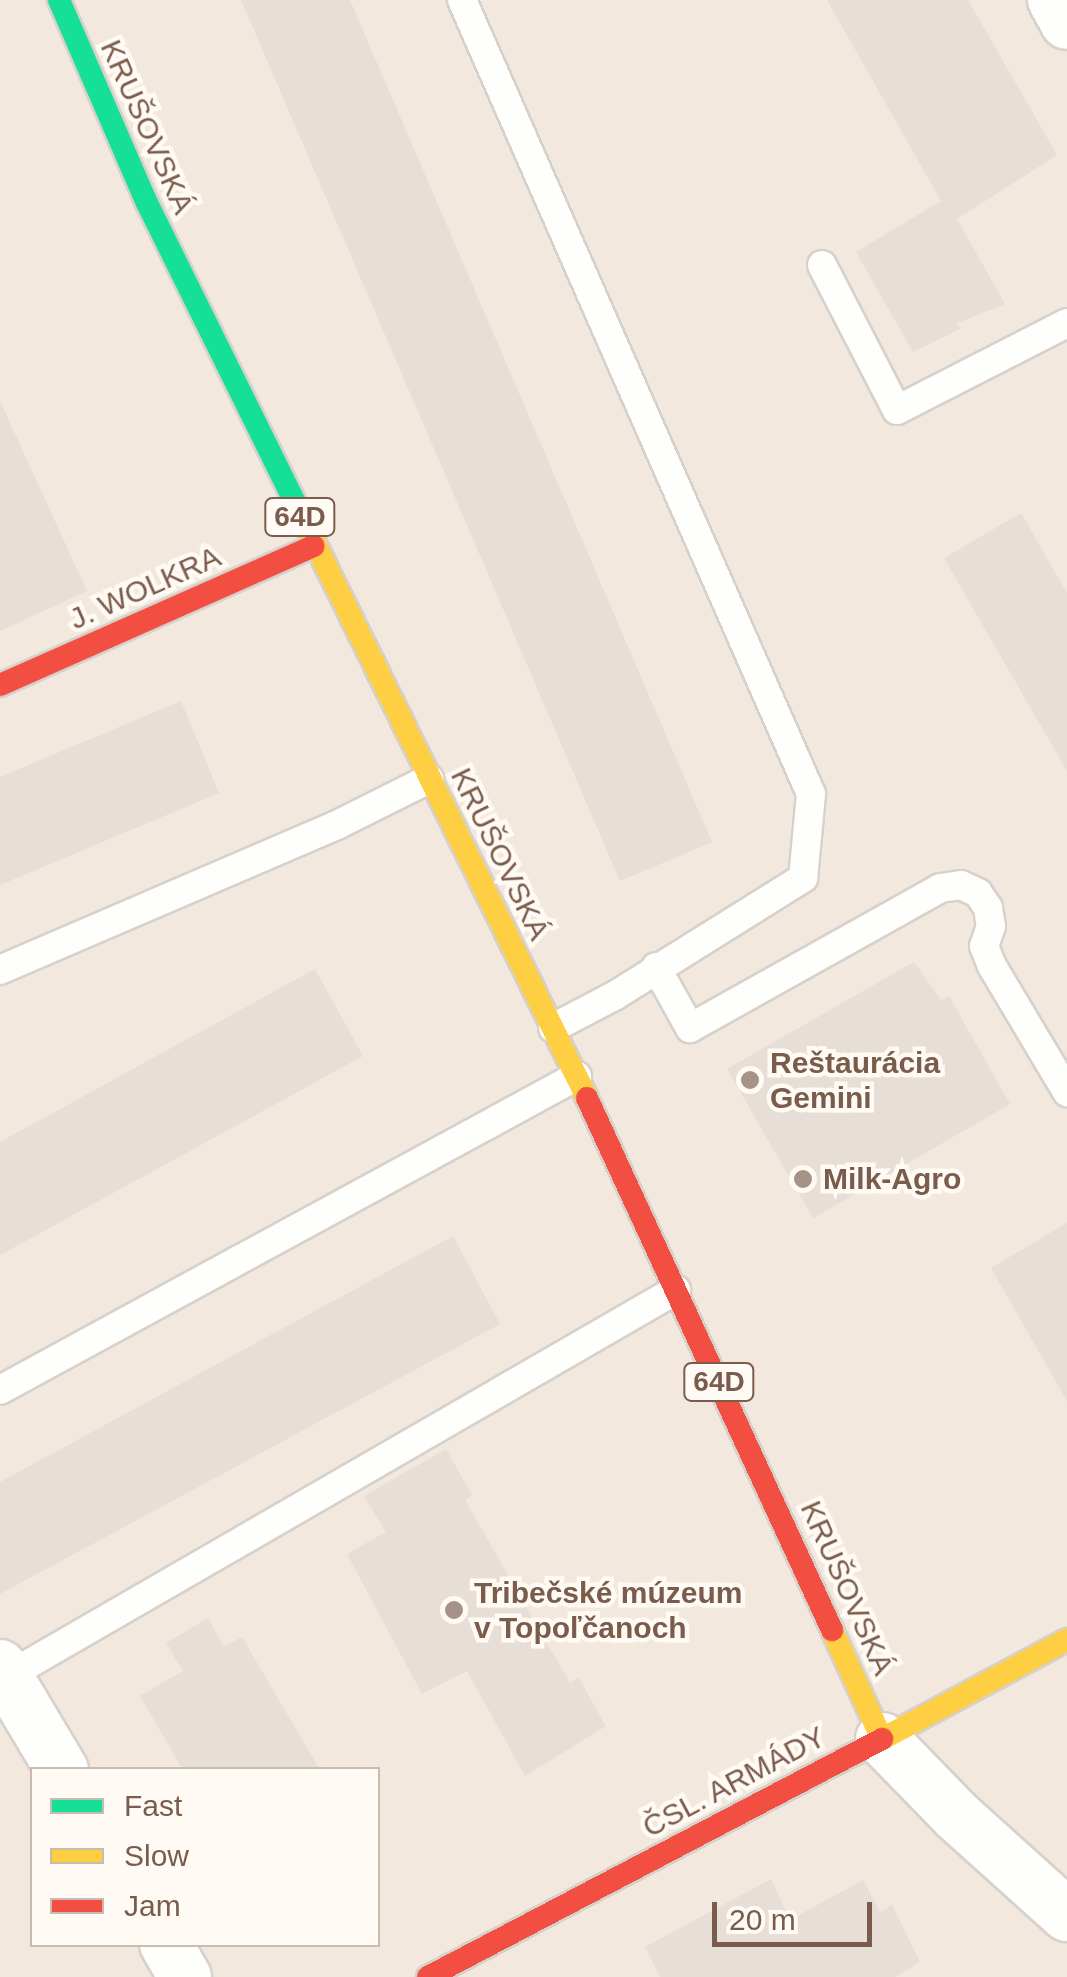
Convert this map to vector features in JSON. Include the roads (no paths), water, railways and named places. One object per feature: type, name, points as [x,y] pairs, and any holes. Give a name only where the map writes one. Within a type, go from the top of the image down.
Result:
[{"type":"main road","name":"KRUŠOVSKÁ","points":[[59,0],[146,203],[577,1076],[882,1738]]},
{"type":"main road","name":"J. WOLKRA","points":[[0,685],[314,546]]},
{"type":"main road","name":"ČSL. ARMÁDY","points":[[428,1977],[1065,1645]]},
{"type":"street","points":[[1054,0],[1067,23]]},
{"type":"street","points":[[3,1671],[60,1767]]},
{"type":"street","points":[[882,1738],[1067,1915]]},
{"type":"street","points":[[168,1947],[185,1977]]},
{"type":"lane","points":[[462,0],[811,794],[803,878],[616,995],[553,1028]]},
{"type":"lane","points":[[822,265],[897,410],[1067,323]]},
{"type":"lane","points":[[0,970],[337,826],[430,779]]},
{"type":"lane","points":[[656,967],[690,1028],[940,888],[961,885],[978,893],[988,908],[991,926],[984,946],[992,966],[1067,1092]]},
{"type":"lane","points":[[0,1390],[577,1076]]},
{"type":"lane","points":[[3,1671],[676,1290]]},
{"type":"place","name":"Reštaurácia Gemini","points":[[750,1080]]},
{"type":"place","name":"Milk-Agro","points":[[803,1179]]},
{"type":"place","name":"Tribečské múzeum v Topoľčanoch","points":[[454,1610]]}]
